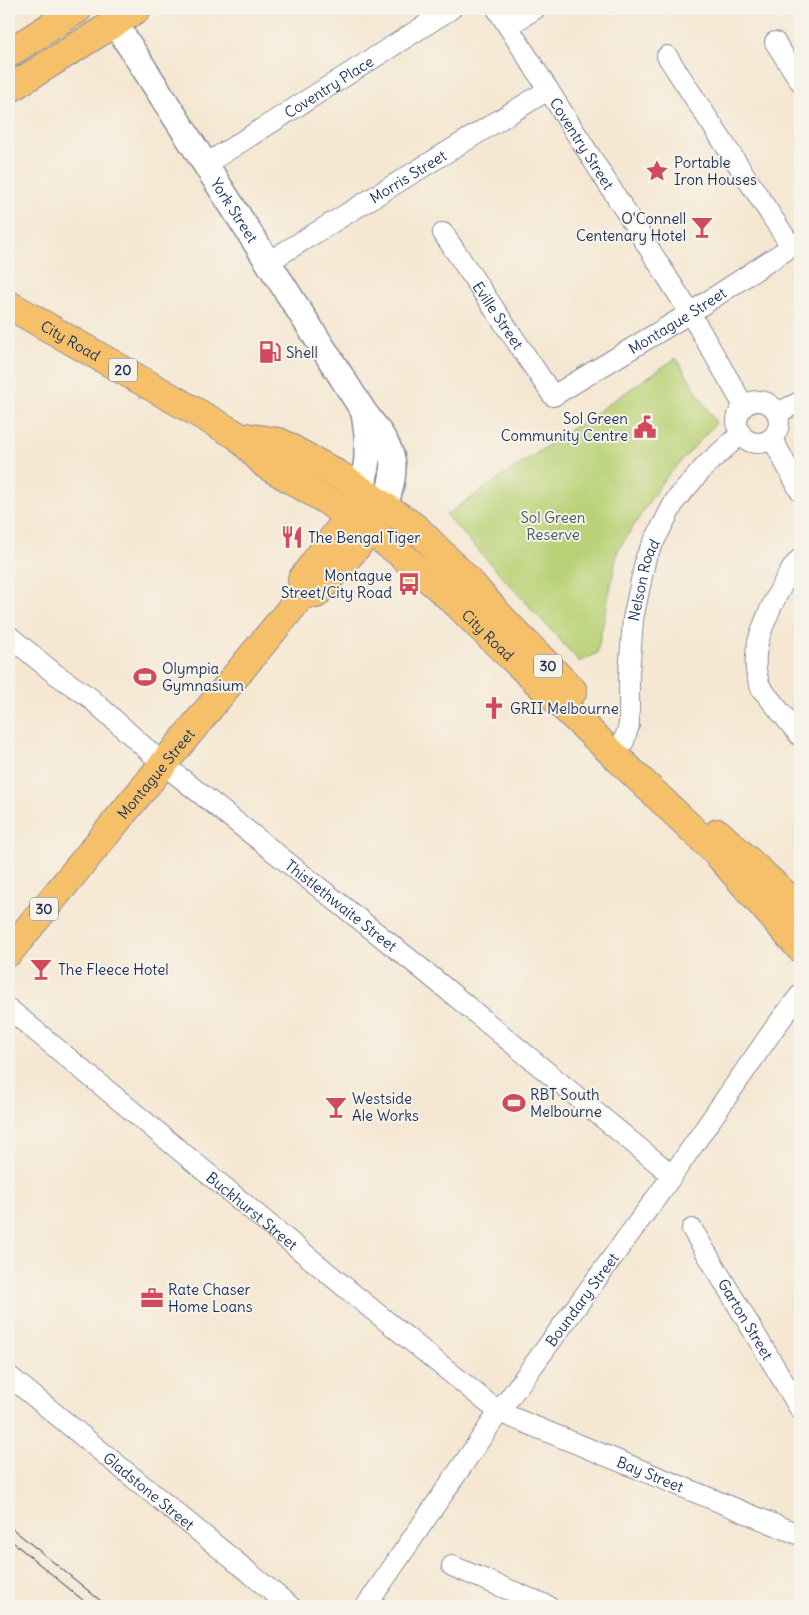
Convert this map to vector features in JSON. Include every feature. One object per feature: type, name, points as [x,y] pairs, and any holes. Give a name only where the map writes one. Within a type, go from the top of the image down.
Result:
[{"type":"main road","points":[[9,53],[78,9]]},
{"type":"main road","points":[[9,90],[119,13]]},
{"type":"main road","name":"City Road","points":[[9,305],[238,436],[266,465],[326,500],[396,550],[456,603],[486,633],[711,826],[800,908]]},
{"type":"main road","name":"City Road","points":[[238,436],[279,442],[363,490],[416,528],[444,555],[800,948]]},
{"type":"main road","name":"Montague Street","points":[[359,524],[363,490]]},
{"type":"main road","name":"Montague Street","points":[[9,952],[303,594],[316,594],[359,524],[385,506]]},
{"type":"street","name":"Coventry Place","points":[[206,164],[451,9]]},
{"type":"street","name":"Coventry Street","points":[[497,9],[690,313],[744,406]]},
{"type":"street","points":[[508,26],[535,9]]},
{"type":"street","name":"York Street","points":[[119,13],[206,164],[390,453],[393,465],[385,506]]},
{"type":"street","points":[[774,42],[800,82]]},
{"type":"street","points":[[666,56],[796,244]]},
{"type":"street","name":"Morris Street","points":[[268,262],[548,90]]},
{"type":"street","name":"Eville Street","points":[[443,233],[553,396]]},
{"type":"street","name":"Montague Street","points":[[553,396],[690,313],[796,244]]},
{"type":"street","points":[[756,400],[769,403],[777,413],[778,427],[772,438],[766,442],[759,443],[746,439],[740,434],[737,416],[744,406],[756,400]]},
{"type":"street","points":[[777,413],[800,402]]},
{"type":"street","name":"York Street","points":[[363,490],[367,458],[367,434],[364,412]]},
{"type":"street","name":"Nelson Road","points":[[619,748],[629,725],[632,619],[646,557],[674,501],[706,465],[740,434]]},
{"type":"street","points":[[772,438],[800,491]]},
{"type":"street","points":[[800,559],[793,567],[766,618],[757,645],[755,666],[760,688],[800,736]]},
{"type":"street","name":"Thistlethwaite Street","points":[[9,636],[54,673],[89,697],[163,764],[422,969],[672,1174]]},
{"type":"street","name":"Boundary Street","points":[[366,1606],[499,1412],[800,995]]},
{"type":"street","name":"Buckhurst Street","points":[[9,1009],[358,1298],[499,1412]]},
{"type":"street","name":"Garton Street","points":[[692,1229],[800,1409]]},
{"type":"street","name":"Gladstone Street","points":[[9,1376],[290,1606]]},
{"type":"street","name":"Bay Street","points":[[499,1412],[800,1535]]},
{"type":"street","points":[[452,1566],[548,1606]]},
{"type":"green space","name":"Sol Green Reserve","points":[[676,358],[716,423],[662,482],[618,550],[597,653],[580,662],[446,515]]},
{"type":"tram line","points":[[9,1526],[107,1606]]},
{"type":"tram line","points":[[9,1539],[90,1606]]},
{"type":"place","name":"Portable Iron Houses","points":[[657,171]]},
{"type":"place","name":"O'Connell Centenary Hotel","points":[[702,227]]},
{"type":"place","name":"Shell","points":[[270,352]]},
{"type":"place","name":"Sol Green Community Centre","points":[[645,427]]},
{"type":"place","name":"The Bengal Tiger","points":[[292,537]]},
{"type":"place","name":"Montague Street/City Road","points":[[409,584]]},
{"type":"place","name":"Olympia Gymnasium","points":[[145,677]]},
{"type":"place","name":"GRII Melbourne","points":[[494,708]]},
{"type":"place","name":"The Fleece Hotel","points":[[41,969]]},
{"type":"place","name":"RBT South Melbourne","points":[[514,1103]]},
{"type":"place","name":"Westside Ale Works","points":[[336,1107]]},
{"type":"place","name":"Rate Chaser Home Loans","points":[[152,1298]]}]
